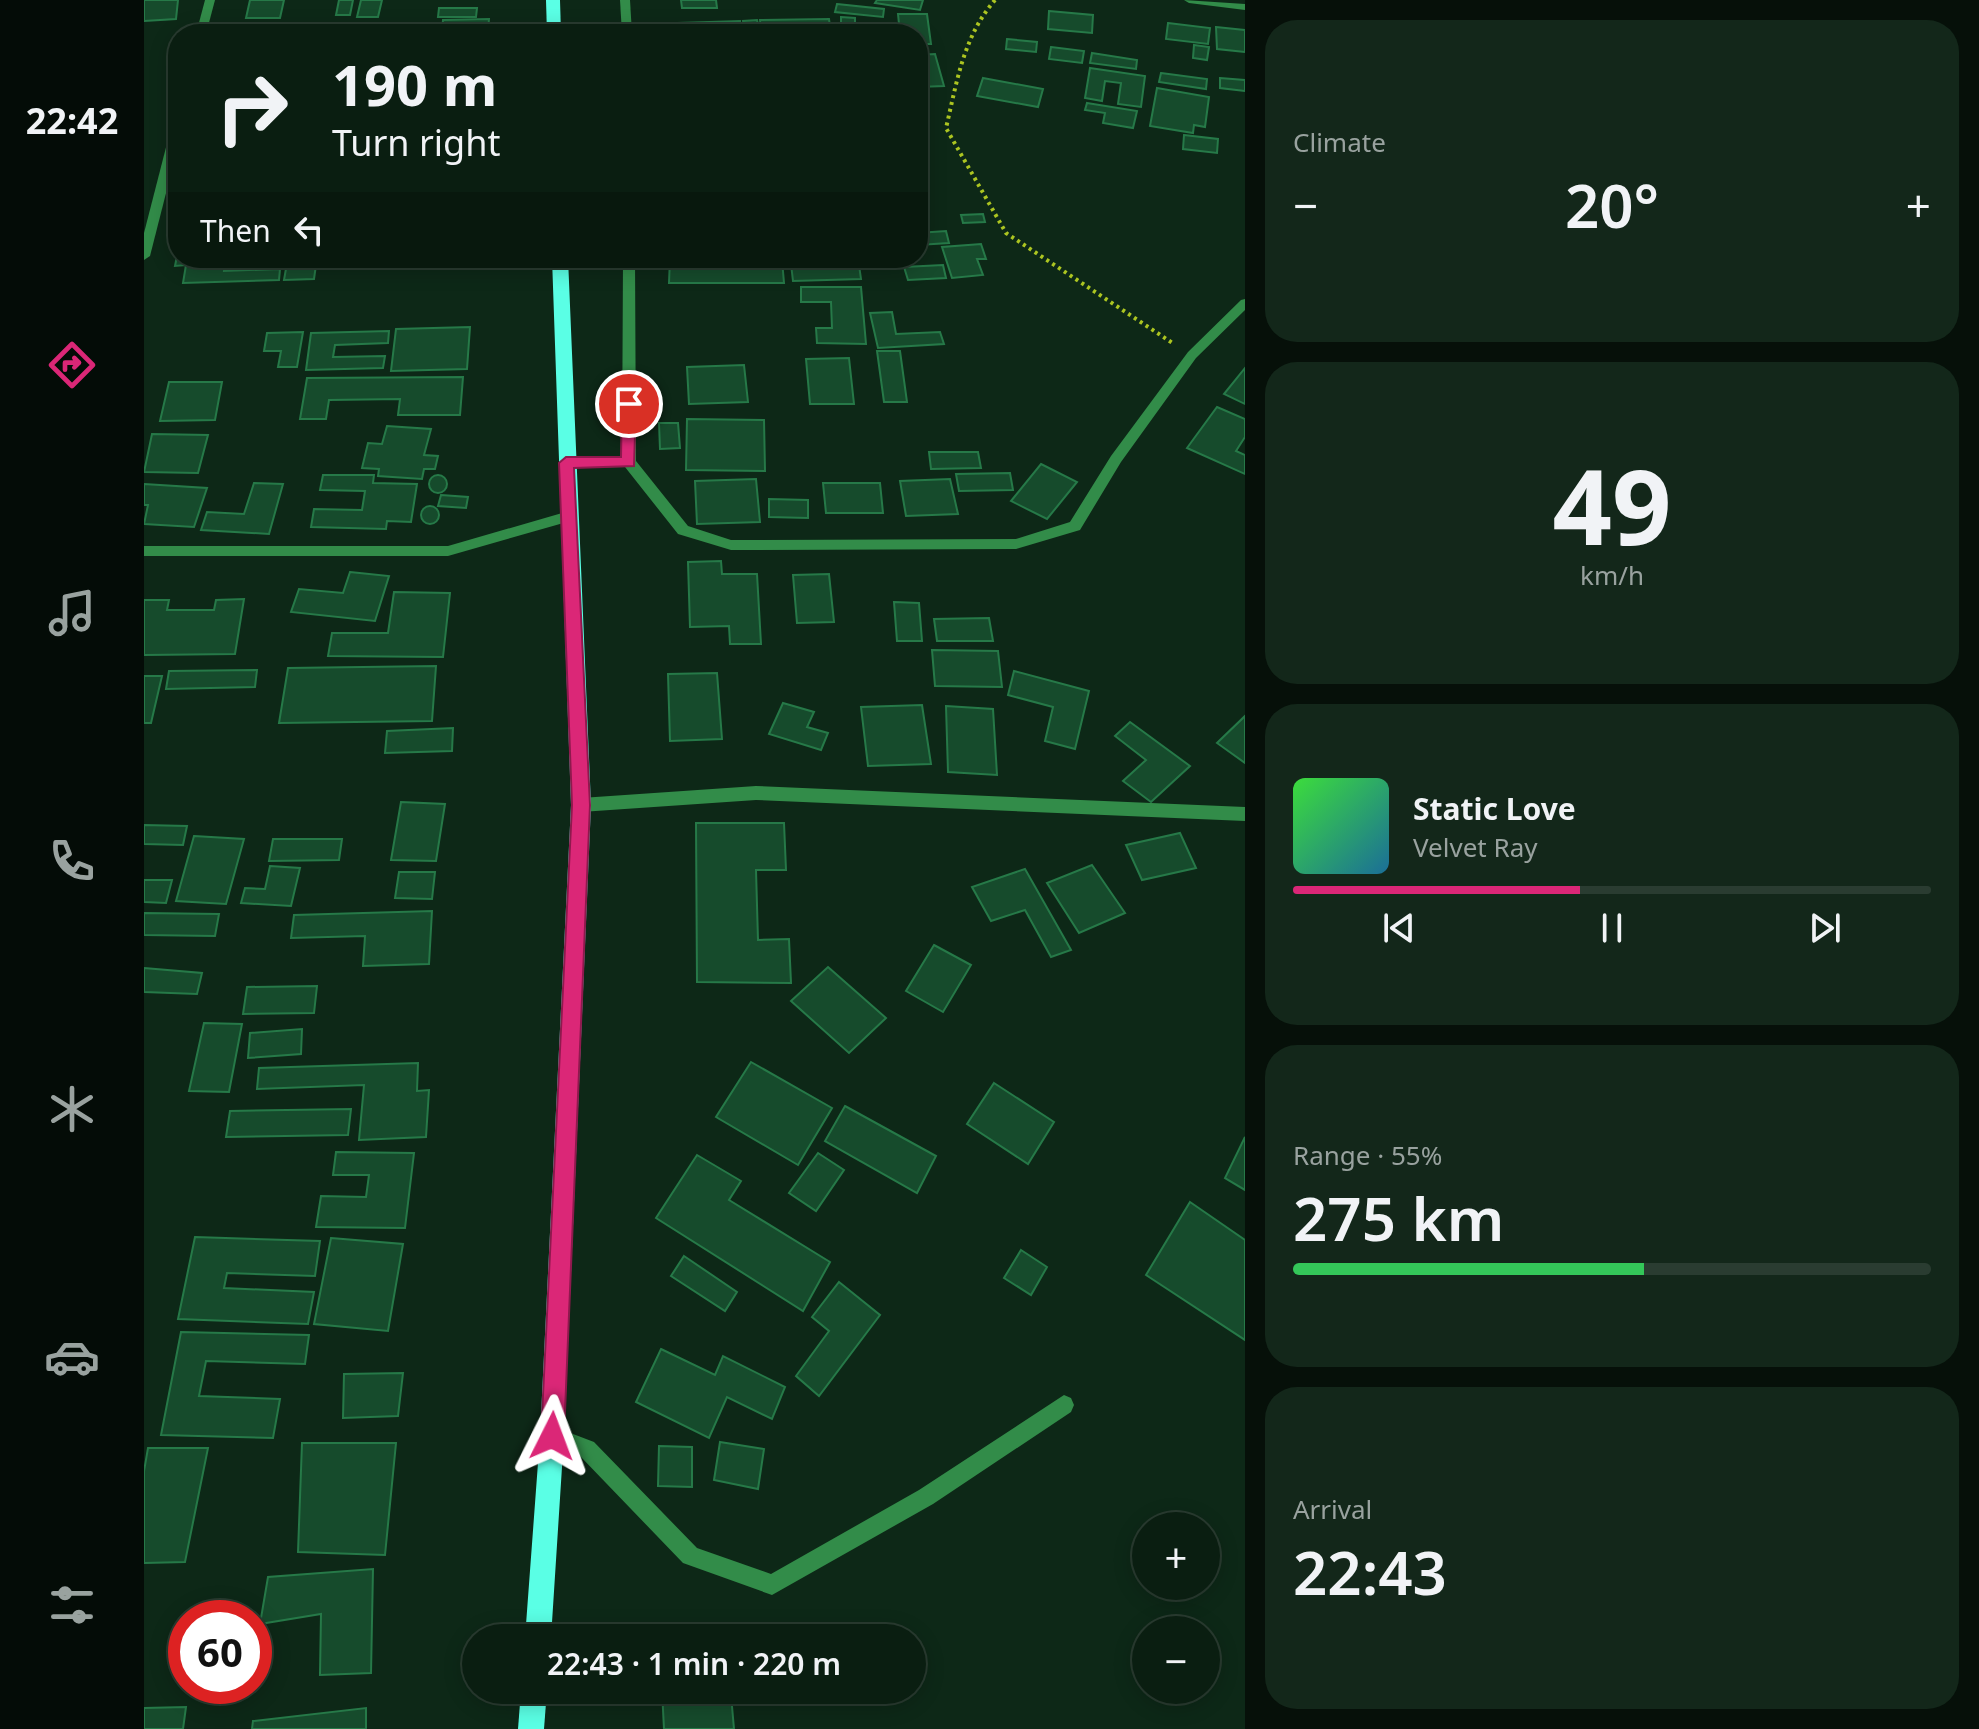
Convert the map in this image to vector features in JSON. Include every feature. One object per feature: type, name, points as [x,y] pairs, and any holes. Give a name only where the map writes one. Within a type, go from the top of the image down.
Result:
[{"type":"main road","points":[[553,0],[554,24]]},
{"type":"main road","points":[[539,1624],[552,1436],[581,805],[560,268]]},
{"type":"main road","points":[[531,1729],[533,1704]]},
{"type":"street","points":[[204,24],[210,0]]},
{"type":"street","points":[[625,0],[626,24]]},
{"type":"street","points":[[1189,0],[1245,7]]},
{"type":"street","points":[[144,256],[168,163]]},
{"type":"street","points":[[629,268],[629,462],[683,530],[731,545],[1016,544],[1075,526],[1116,459],[1192,355],[1245,303]]},
{"type":"street","points":[[566,463],[629,462]]},
{"type":"street","points":[[144,551],[448,551],[569,516]]},
{"type":"street","points":[[581,805],[756,793],[1245,814]]},
{"type":"street","points":[[552,1436],[587,1449],[690,1556],[772,1585],[926,1497],[1064,1405]]},
{"type":"path","points":[[995,0],[983,13],[966,44],[946,128],[1006,233],[1192,355]]},
{"type":"building","points":[[144,0],[178,0],[176,19],[144,21]]},
{"type":"building","points":[[250,0],[284,0],[280,18],[246,18]]},
{"type":"building","points":[[339,0],[353,0],[350,15],[336,15]]},
{"type":"building","points":[[361,0],[382,0],[378,17],[357,17]]},
{"type":"building","points":[[681,0],[716,0],[717,8],[682,8]]},
{"type":"building","points":[[877,0],[923,0],[920,10],[875,3]]},
{"type":"building","points":[[837,4],[884,9],[883,17],[835,12]]},
{"type":"building","points":[[439,8],[477,8],[476,17],[438,17]]},
{"type":"building","points":[[1049,11],[1093,15],[1092,33],[1048,29]]},
{"type":"building","points":[[898,14],[927,14],[931,44],[928,44],[928,24],[899,24]]},
{"type":"building","points":[[841,17],[855,18],[855,24],[841,24]]},
{"type":"building","points":[[489,19],[489,24],[443,24],[443,20]]},
{"type":"building","points":[[829,19],[830,24],[760,24],[760,20]]},
{"type":"building","points":[[757,20],[758,24],[743,24],[743,21]]},
{"type":"building","points":[[740,21],[740,24],[678,24]]},
{"type":"building","points":[[1168,23],[1210,28],[1208,44],[1166,39]]},
{"type":"building","points":[[1216,27],[1245,30],[1245,52],[1217,49]]},
{"type":"building","points":[[1007,39],[1037,42],[1036,52],[1006,49]]},
{"type":"building","points":[[1194,45],[1209,47],[1207,60],[1193,58]]},
{"type":"building","points":[[1051,47],[1084,51],[1082,63],[1049,59]]},
{"type":"building","points":[[1092,53],[1137,60],[1136,69],[1090,63]]},
{"type":"building","points":[[928,54],[935,54],[944,86],[928,87]]},
{"type":"building","points":[[1090,68],[1145,76],[1141,107],[1118,104],[1121,83],[1105,81],[1102,101],[1085,98]]},
{"type":"building","points":[[1161,73],[1207,79],[1206,89],[1159,82]]},
{"type":"building","points":[[983,78],[1043,89],[1038,107],[977,96]]},
{"type":"building","points":[[1220,78],[1245,80],[1245,91],[1220,88]]},
{"type":"building","points":[[1157,88],[1209,97],[1205,127],[1194,125],[1193,133],[1150,126]]},
{"type":"building","points":[[1087,103],[1137,111],[1133,128],[1103,123],[1105,113],[1085,110]]},
{"type":"building","points":[[1184,135],[1218,139],[1217,153],[1183,149]]},
{"type":"building","points":[[983,214],[985,222],[963,223],[961,215]]},
{"type":"building","points":[[946,231],[949,243],[928,244],[928,232]]},
{"type":"building","points":[[981,244],[986,259],[977,259],[983,275],[952,278],[942,247]]},
{"type":"building","points":[[943,265],[946,278],[908,280],[904,268]]},
{"type":"building","points":[[186,268],[224,268],[224,271],[280,269],[279,280],[183,283]]},
{"type":"building","points":[[286,268],[316,268],[314,279],[284,280]]},
{"type":"building","points":[[670,268],[783,268],[784,283],[669,283]]},
{"type":"building","points":[[791,268],[859,268],[861,279],[793,281]]},
{"type":"building","points":[[801,287],[861,287],[866,344],[817,343],[816,328],[832,328],[831,302],[801,302]]},
{"type":"building","points":[[892,312],[896,334],[940,332],[944,344],[878,348],[870,313]]},
{"type":"building","points":[[470,327],[467,369],[391,371],[396,329]]},
{"type":"building","points":[[389,331],[388,343],[335,345],[333,357],[385,356],[383,368],[306,370],[311,333]]},
{"type":"building","points":[[303,332],[297,367],[278,367],[281,351],[264,351],[267,333]]},
{"type":"building","points":[[877,351],[900,351],[907,402],[884,402]]},
{"type":"building","points":[[849,358],[854,404],[810,404],[806,359]]},
{"type":"building","points":[[744,365],[748,402],[689,404],[687,367]]},
{"type":"building","points":[[1245,368],[1245,404],[1224,394]]},
{"type":"building","points":[[463,377],[460,415],[398,415],[400,399],[329,400],[326,419],[300,419],[307,378]]},
{"type":"building","points":[[169,382],[222,382],[215,420],[160,421]]},
{"type":"building","points":[[1217,407],[1245,419],[1245,437],[1236,451],[1245,455],[1245,474],[1187,448]]},
{"type":"building","points":[[687,419],[764,420],[765,471],[686,470]]},
{"type":"building","points":[[659,423],[678,423],[680,448],[660,449]]},
{"type":"building","points":[[387,426],[431,429],[424,455],[438,456],[435,469],[424,469],[422,479],[378,476],[379,469],[362,468],[368,443],[382,444]]},
{"type":"building","points":[[152,434],[208,435],[198,473],[144,472]]},
{"type":"building","points":[[929,452],[978,452],[981,468],[931,469]]},
{"type":"building","points":[[1041,464],[1077,482],[1047,519],[1011,501]]},
{"type":"building","points":[[1010,473],[1013,490],[959,491],[956,474]]},
{"type":"building","points":[[323,475],[374,475],[373,483],[417,484],[411,522],[387,521],[386,529],[311,527],[314,509],[362,510],[365,491],[320,490]]},
{"type":"building","points":[[438,475],[447,484],[438,493],[429,484]]},
{"type":"building","points":[[756,479],[760,522],[697,524],[695,481]]},
{"type":"building","points":[[950,479],[958,514],[906,516],[900,481]]},
{"type":"building","points":[[254,483],[283,484],[269,534],[201,530],[207,512],[244,514]]},
{"type":"building","points":[[823,483],[880,483],[883,513],[826,513]]},
{"type":"building","points":[[144,484],[207,488],[194,527],[144,524],[148,505],[144,505]]},
{"type":"building","points":[[441,495],[468,497],[466,508],[438,506]]},
{"type":"building","points":[[769,499],[808,500],[808,518],[769,517]]},
{"type":"building","points":[[430,506],[439,515],[430,524],[421,515]]},
{"type":"building","points":[[721,561],[722,574],[757,574],[761,644],[730,644],[729,626],[690,627],[688,562]]},
{"type":"building","points":[[350,572],[389,576],[375,621],[291,612],[299,589],[343,593]]},
{"type":"building","points":[[829,574],[834,622],[797,623],[793,575]]},
{"type":"building","points":[[394,592],[450,593],[443,657],[328,656],[332,633],[388,633]]},
{"type":"building","points":[[244,599],[235,654],[144,655],[144,600],[169,600],[167,610],[214,610],[216,600]]},
{"type":"building","points":[[894,602],[919,603],[922,641],[897,641]]},
{"type":"building","points":[[989,618],[993,641],[937,641],[934,619]]},
{"type":"building","points":[[932,650],[998,651],[1002,687],[935,686]]},
{"type":"building","points":[[436,666],[432,721],[279,723],[288,668]]},
{"type":"building","points":[[257,670],[255,687],[166,689],[169,671]]},
{"type":"building","points":[[1014,671],[1089,691],[1075,749],[1045,741],[1053,707],[1008,695]]},
{"type":"building","points":[[717,673],[722,739],[670,741],[668,674]]},
{"type":"building","points":[[144,676],[162,676],[151,723],[144,723]]},
{"type":"building","points":[[783,703],[814,712],[807,727],[828,733],[821,750],[769,734]]},
{"type":"building","points":[[922,705],[931,764],[868,766],[861,707]]},
{"type":"building","points":[[946,706],[993,709],[997,775],[948,772]]},
{"type":"building","points":[[1245,716],[1245,763],[1217,743]]},
{"type":"building","points":[[1130,722],[1190,766],[1151,802],[1123,781],[1146,760],[1115,736]]},
{"type":"building","points":[[453,728],[452,751],[385,753],[387,731]]},
{"type":"building","points":[[401,802],[445,804],[436,861],[391,860]]},
{"type":"building","points":[[696,823],[784,823],[786,870],[756,870],[758,940],[789,939],[791,983],[697,982]]},
{"type":"building","points":[[144,825],[187,826],[183,845],[144,844]]},
{"type":"building","points":[[1180,833],[1196,868],[1142,880],[1126,845]]},
{"type":"building","points":[[194,836],[244,839],[226,904],[176,901]]},
{"type":"building","points":[[273,839],[342,839],[339,860],[269,861]]},
{"type":"building","points":[[1092,865],[1125,913],[1079,933],[1047,883]]},
{"type":"building","points":[[270,866],[300,868],[291,906],[241,903],[245,888],[265,889]]},
{"type":"building","points":[[1025,869],[1071,950],[1051,957],[1025,910],[991,921],[972,887]]},
{"type":"building","points":[[399,872],[435,872],[432,899],[395,898]]},
{"type":"building","points":[[144,880],[172,880],[166,903],[144,902]]},
{"type":"building","points":[[432,911],[429,964],[363,966],[365,936],[291,938],[294,915]]},
{"type":"building","points":[[144,913],[219,914],[215,936],[144,935]]},
{"type":"building","points":[[934,945],[971,965],[943,1012],[906,991]]},
{"type":"building","points":[[828,967],[886,1018],[849,1053],[791,1001]]},
{"type":"building","points":[[144,968],[202,973],[197,994],[144,992]]},
{"type":"building","points":[[317,986],[314,1013],[243,1014],[247,987]]},
{"type":"building","points":[[204,1023],[242,1024],[229,1092],[189,1091]]},
{"type":"building","points":[[302,1029],[301,1054],[248,1058],[250,1033]]},
{"type":"building","points":[[751,1062],[832,1108],[798,1165],[716,1117]]},
{"type":"building","points":[[418,1063],[417,1091],[429,1090],[426,1137],[359,1140],[364,1085],[257,1089],[259,1068]]},
{"type":"building","points":[[994,1083],[1054,1122],[1028,1164],[967,1124]]},
{"type":"building","points":[[845,1106],[936,1156],[917,1193],[825,1141]]},
{"type":"building","points":[[351,1109],[348,1135],[226,1137],[230,1111]]},
{"type":"building","points":[[1245,1137],[1245,1190],[1225,1178]]},
{"type":"building","points":[[336,1152],[414,1153],[405,1228],[316,1227],[321,1196],[366,1197],[369,1175],[333,1175]]},
{"type":"building","points":[[818,1153],[844,1170],[816,1211],[789,1193]]},
{"type":"building","points":[[697,1155],[741,1181],[729,1200],[830,1262],[803,1311],[656,1218]]},
{"type":"building","points":[[1190,1202],[1245,1240],[1245,1340],[1146,1275]]},
{"type":"building","points":[[195,1237],[320,1241],[315,1276],[227,1273],[224,1288],[314,1292],[308,1324],[178,1319]]},
{"type":"building","points":[[331,1238],[403,1244],[388,1331],[314,1324]]},
{"type":"building","points":[[1021,1250],[1047,1267],[1031,1295],[1004,1278]]},
{"type":"building","points":[[684,1256],[737,1292],[725,1311],[671,1276]]},
{"type":"building","points":[[839,1282],[880,1315],[819,1396],[796,1376],[829,1331],[812,1317]]},
{"type":"building","points":[[181,1332],[309,1335],[305,1364],[206,1361],[199,1396],[280,1399],[273,1438],[161,1435]]},
{"type":"building","points":[[661,1349],[715,1375],[723,1356],[785,1387],[772,1419],[727,1397],[709,1438],[636,1402]]},
{"type":"building","points":[[403,1373],[398,1416],[343,1418],[344,1374]]},
{"type":"building","points":[[720,1442],[764,1449],[758,1489],[714,1480]]},
{"type":"building","points":[[302,1443],[396,1443],[385,1555],[298,1552]]},
{"type":"building","points":[[659,1446],[692,1447],[692,1487],[658,1486]]},
{"type":"building","points":[[148,1448],[208,1448],[185,1562],[144,1563],[144,1471]]},
{"type":"building","points":[[373,1569],[371,1673],[320,1675],[321,1614],[272,1622],[272,1600],[264,1600],[268,1577]]},
{"type":"building","points":[[663,1704],[732,1704],[734,1729],[664,1729]]},
{"type":"building","points":[[186,1707],[183,1729],[144,1729],[144,1708]]},
{"type":"building","points":[[366,1708],[366,1729],[252,1729],[253,1721]]},
{"type":"route","points":[[552,1436],[581,805],[566,463],[629,462],[629,404]]}]
